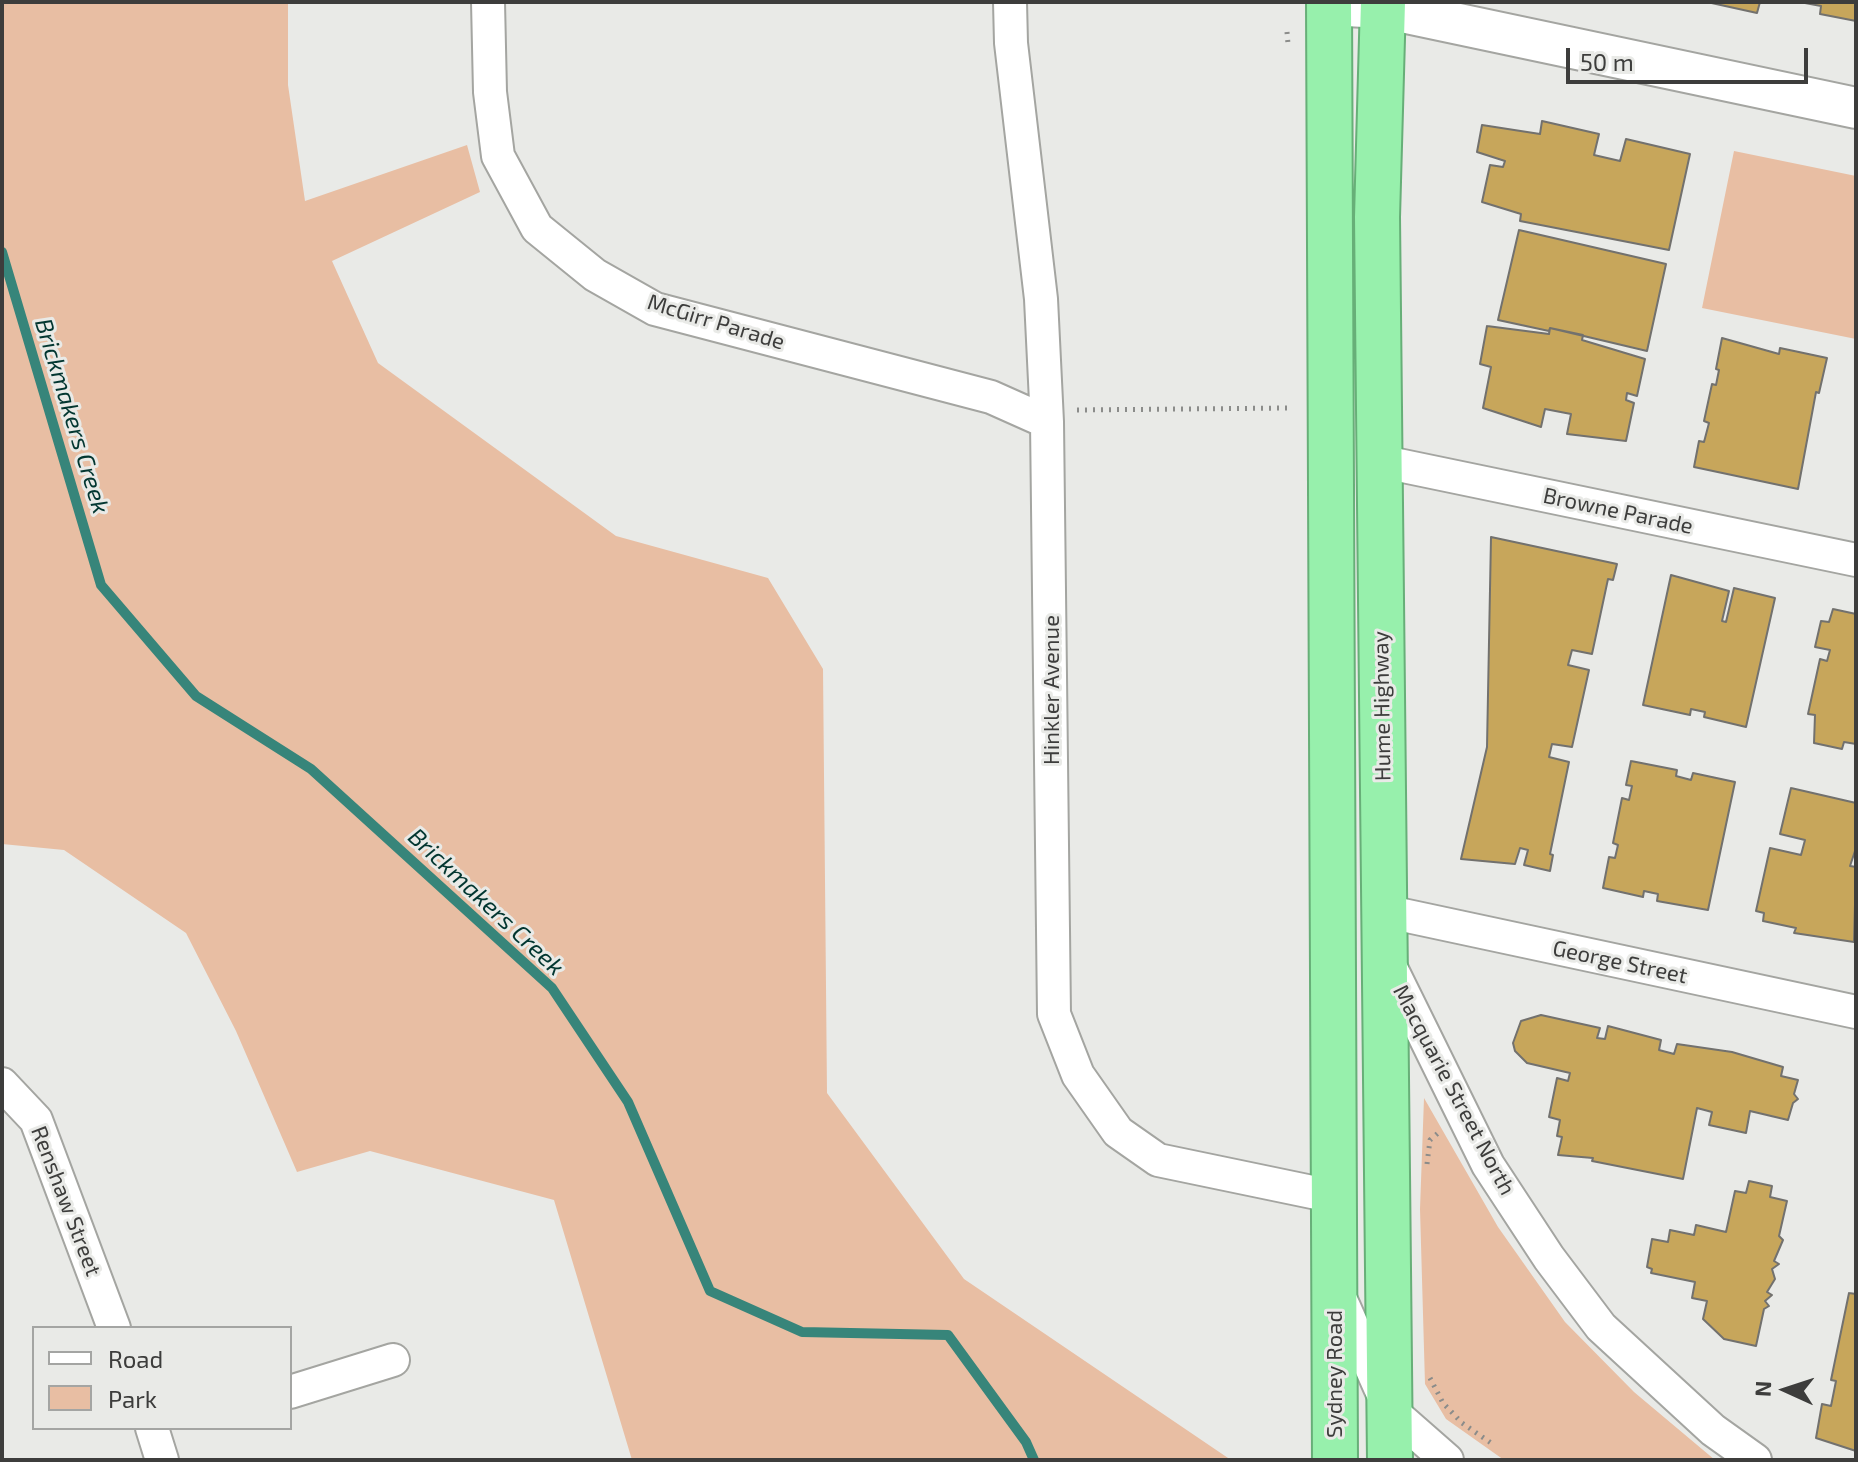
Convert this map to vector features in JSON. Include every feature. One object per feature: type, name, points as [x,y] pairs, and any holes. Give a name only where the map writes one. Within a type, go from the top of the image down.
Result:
[{"type":"highway","points":[[1329,4],[1336,1287]]},
{"type":"highway","name":"Hume Highway","points":[[1383,5],[1377,217],[1390,1410]]},
{"type":"highway","name":"Sydney Road","points":[[1335,1460],[1336,1287]]},
{"type":"highway","points":[[1390,1410],[1390,1460]]},
{"type":"street","name":"McGirr Parade","points":[[488,2],[490,92],[498,156],[537,228],[595,275],[655,309],[991,397],[1047,422]]},
{"type":"street","name":"Hinkler Avenue","points":[[1010,2],[1011,43],[1041,299],[1047,422],[1054,1014],[1078,1075],[1118,1132],[1158,1160],[1336,1197]]},
{"type":"street","points":[[1329,4],[1383,5],[1856,108]]},
{"type":"street","name":"Browne Parade","points":[[1379,461],[1856,560]]},
{"type":"street","name":"George Street","points":[[1384,911],[1856,1012]]},
{"type":"street","name":"Macquarie Street North","points":[[1386,959],[1488,1165],[1549,1258],[1601,1327],[1713,1430],[1755,1460]]},
{"type":"street","name":"Renshaw Street","points":[[2,1084],[36,1120],[113,1326]]},
{"type":"street","points":[[1336,1287],[1390,1410],[1447,1460]]},
{"type":"street","points":[[292,1391],[393,1360]]},
{"type":"path","points":[[1047,422],[1068,410],[1290,408]]},
{"type":"path","points":[[1426,1171],[1430,1140],[1444,1128]]},
{"type":"path","points":[[1429,1368],[1430,1381],[1443,1403],[1462,1423],[1494,1445]]},
{"type":"green space","points":[[2,2],[288,2],[288,85],[305,201],[467,145],[480,192],[332,261],[378,363],[616,536],[768,578],[823,669],[827,1093],[964,1279],[1231,1460],[632,1460],[554,1200],[370,1151],[297,1172],[236,1031],[186,933],[64,850],[2,844]]},
{"type":"green space","points":[[1734,151],[1856,176],[1856,339],[1702,308]]},
{"type":"green space","points":[[1424,1098],[1498,1227],[1565,1322],[1634,1392],[1715,1460],[1504,1460],[1446,1419],[1425,1384],[1420,1209]]},
{"type":"building","points":[[1707,2],[1760,2],[1757,13]]},
{"type":"building","points":[[1856,2],[1856,21],[1820,14],[1821,6],[1805,3]]},
{"type":"building","points":[[1542,121],[1599,134],[1594,155],[1620,161],[1626,139],[1690,154],[1669,250],[1520,221],[1521,214],[1482,202],[1490,165],[1503,167],[1505,161],[1477,152],[1482,125],[1540,134]]},
{"type":"building","points":[[1519,230],[1666,264],[1647,351],[1550,328],[1549,331],[1498,320]]},
{"type":"building","points":[[1487,326],[1549,334],[1550,328],[1583,335],[1582,340],[1645,359],[1637,396],[1627,393],[1626,400],[1634,403],[1626,441],[1567,434],[1571,414],[1545,409],[1541,427],[1483,408],[1491,367],[1480,364]]},
{"type":"building","points":[[1722,338],[1779,354],[1780,348],[1827,358],[1819,393],[1816,392],[1798,489],[1694,467],[1699,441],[1704,442],[1709,423],[1704,421],[1712,384],[1716,385]]},
{"type":"building","points":[[1491,537],[1617,564],[1613,580],[1608,579],[1592,654],[1572,650],[1568,665],[1589,670],[1572,747],[1552,744],[1549,757],[1569,762],[1550,854],[1553,855],[1550,871],[1524,865],[1528,850],[1520,848],[1515,864],[1461,859],[1487,747]]},
{"type":"building","points":[[1671,575],[1729,591],[1722,621],[1726,622],[1734,588],[1775,598],[1746,727],[1704,717],[1705,712],[1691,709],[1690,715],[1643,705]]},
{"type":"building","points":[[1833,609],[1856,614],[1856,744],[1844,742],[1842,749],[1814,743],[1815,715],[1808,714],[1820,659],[1827,661],[1830,650],[1815,647],[1821,621],[1829,622]]},
{"type":"building","points":[[1631,761],[1677,770],[1676,776],[1691,780],[1693,773],[1735,782],[1708,910],[1657,901],[1658,894],[1644,891],[1643,897],[1603,888],[1609,857],[1615,858],[1618,845],[1613,843],[1622,798],[1629,800],[1632,786],[1626,785]]},
{"type":"building","points":[[1791,788],[1856,803],[1856,848],[1850,866],[1856,867],[1854,942],[1794,933],[1796,928],[1763,921],[1764,913],[1756,911],[1770,848],[1801,855],[1805,840],[1780,834]]},
{"type":"building","points":[[1541,1015],[1600,1028],[1597,1038],[1605,1039],[1608,1026],[1661,1040],[1659,1050],[1674,1054],[1677,1044],[1732,1052],[1783,1067],[1781,1076],[1798,1080],[1794,1094],[1798,1099],[1793,1103],[1788,1120],[1750,1111],[1746,1133],[1709,1125],[1712,1112],[1697,1108],[1683,1179],[1592,1161],[1593,1158],[1558,1155],[1562,1137],[1557,1136],[1560,1120],[1549,1117],[1557,1078],[1568,1081],[1570,1073],[1527,1063],[1515,1051],[1513,1043],[1521,1021]]},
{"type":"building","points":[[1749,1181],[1772,1186],[1770,1197],[1787,1201],[1779,1236],[1783,1240],[1774,1261],[1779,1264],[1772,1269],[1775,1279],[1767,1292],[1772,1295],[1765,1301],[1769,1306],[1764,1309],[1756,1346],[1724,1339],[1703,1319],[1707,1301],[1692,1298],[1695,1282],[1651,1273],[1652,1269],[1647,1267],[1652,1239],[1668,1242],[1670,1230],[1694,1235],[1696,1225],[1726,1232],[1735,1191],[1746,1193]]},
{"type":"building","points":[[1849,1293],[1856,1294],[1856,1451],[1816,1438],[1822,1404],[1831,1406],[1836,1381],[1831,1380]]},
{"type":"waterway","name":"Brickmakers Creek","points":[[2,252],[101,585],[196,696],[311,769],[552,988],[628,1102],[710,1291],[802,1332],[948,1335],[1026,1442],[1034,1460]]}]
